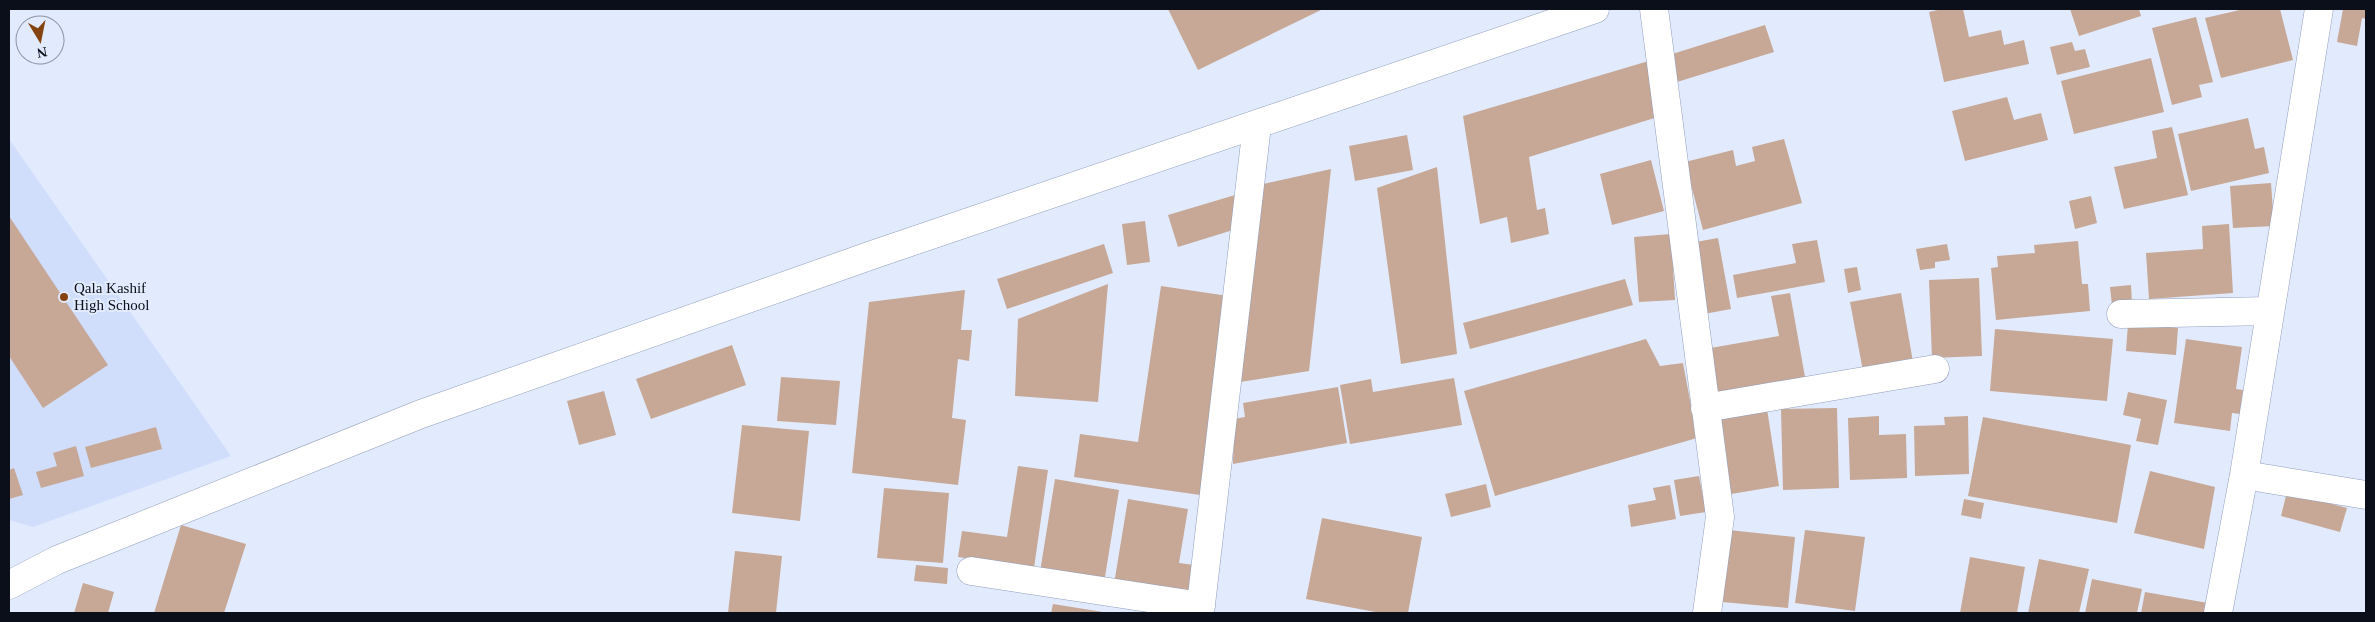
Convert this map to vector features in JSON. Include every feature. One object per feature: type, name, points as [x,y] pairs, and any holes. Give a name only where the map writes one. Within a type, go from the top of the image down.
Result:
[{"type":"street","points":[[9,585],[58,560],[421,414],[875,254],[1595,9]]},
{"type":"street","points":[[1654,9],[1720,517],[1707,613]]},
{"type":"street","points":[[2218,613],[2244,475],[2319,9]]},
{"type":"street","points":[[971,570],[1200,610],[1257,124]]},
{"type":"street","points":[[2121,314],[2270,312]]},
{"type":"street","points":[[1706,408],[1934,369]]},
{"type":"street","points":[[2244,475],[2366,495]]},
{"type":"shaded area","name":"Qala Kashif High School","points":[[9,139],[231,456],[33,527],[9,520]]},
{"type":"building","points":[[1168,9],[1323,9],[1198,70]]},
{"type":"building","points":[[1942,9],[1963,9],[1969,37],[2001,30],[2004,45],[2024,40],[2029,64],[1944,82],[1929,12]]},
{"type":"building","points":[[2070,9],[2139,9],[2141,16],[2079,36]]},
{"type":"building","points":[[2244,9],[2280,9],[2293,60],[2221,78],[2205,18]]},
{"type":"building","points":[[2343,9],[2366,9],[2366,19],[2362,18],[2357,46],[2337,42]]},
{"type":"building","points":[[2196,17],[2213,82],[2199,85],[2202,97],[2172,105],[2152,28]]},
{"type":"building","points":[[1765,25],[1774,52],[1677,82],[1669,55]]},
{"type":"building","points":[[2072,42],[2075,51],[2085,49],[2090,67],[2057,75],[2050,47]]},
{"type":"building","points":[[2151,58],[2164,112],[2074,134],[2061,81]]},
{"type":"building","points":[[1652,60],[1661,116],[1529,157],[1537,210],[1545,208],[1549,234],[1511,243],[1507,217],[1480,224],[1463,116]]},
{"type":"building","points":[[2007,97],[2014,120],[2041,113],[2048,140],[1965,161],[1952,111]]},
{"type":"building","points":[[2248,118],[2255,149],[2264,147],[2269,173],[2191,191],[2178,134]]},
{"type":"building","points":[[2172,127],[2188,195],[2124,209],[2114,167],[2157,158],[2152,131]]},
{"type":"building","points":[[1407,135],[1413,170],[1355,181],[1349,146]]},
{"type":"building","points":[[1784,139],[1802,203],[1703,230],[1685,162],[1733,150],[1736,166],[1755,161],[1752,147]]},
{"type":"building","points":[[1651,160],[1664,211],[1612,225],[1600,174]]},
{"type":"building","points":[[1437,167],[1457,354],[1401,364],[1377,188]]},
{"type":"building","points":[[1331,169],[1309,371],[1240,382],[1259,185]]},
{"type":"building","points":[[2271,183],[2274,226],[2233,228],[2230,186]]},
{"type":"building","points":[[1235,195],[1233,230],[1178,247],[1168,215]]},
{"type":"building","points":[[2091,196],[2097,223],[2075,229],[2069,201]]},
{"type":"building","points":[[9,216],[108,365],[43,408],[9,356]]},
{"type":"building","points":[[1145,221],[1150,262],[1127,265],[1122,224]]},
{"type":"building","points":[[2229,224],[2233,293],[2149,299],[2146,253],[2203,249],[2202,226]]},
{"type":"building","points":[[1671,234],[1675,300],[1639,302],[1634,237]]},
{"type":"building","points":[[1718,238],[1731,309],[1704,314],[1690,243]]},
{"type":"building","points":[[1817,240],[1825,282],[1737,298],[1733,275],[1796,263],[1792,244]]},
{"type":"building","points":[[2078,241],[2082,284],[2088,284],[2090,311],[1996,320],[1991,268],[1998,267],[1997,256],[2035,253],[2034,245]]},
{"type":"building","points":[[1104,244],[1113,273],[1007,309],[997,279]]},
{"type":"building","points":[[1947,244],[1950,260],[1935,262],[1935,268],[1920,270],[1916,249]]},
{"type":"building","points":[[1857,267],[1861,290],[1848,293],[1844,269]]},
{"type":"building","points":[[1979,278],[1982,356],[1932,358],[1929,280]]},
{"type":"building","points":[[1625,279],[1633,305],[1470,349],[1463,323]]},
{"type":"building","points":[[1108,284],[1098,402],[1015,396],[1018,319]]},
{"type":"building","points":[[2131,285],[2132,304],[2112,305],[2110,287]]},
{"type":"building","points":[[1161,286],[1228,296],[1200,495],[1074,477],[1080,434],[1138,442]]},
{"type":"building","points":[[965,290],[961,330],[972,330],[969,361],[958,359],[952,418],[966,420],[958,485],[852,473],[869,302]]},
{"type":"building","points":[[1790,293],[1805,377],[1713,393],[1705,349],[1779,336],[1771,296]]},
{"type":"building","points":[[1901,293],[1913,362],[1863,371],[1850,302]]},
{"type":"building","points":[[2128,324],[2178,328],[2176,355],[2126,351]]},
{"type":"building","points":[[1995,329],[2113,339],[2107,401],[1990,391]]},
{"type":"building","points":[[1646,339],[1660,366],[1683,363],[1697,438],[1495,496],[1464,391]]},
{"type":"building","points":[[2186,339],[2242,347],[2236,389],[2243,390],[2240,414],[2232,413],[2230,431],[2174,423]]},
{"type":"building","points":[[732,345],[746,385],[651,419],[636,379]]},
{"type":"building","points":[[781,377],[840,381],[836,425],[777,421]]},
{"type":"building","points":[[1454,378],[1462,425],[1350,444],[1340,385],[1371,379],[1373,392]]},
{"type":"building","points":[[1338,387],[1347,443],[1233,464],[1234,419],[1245,417],[1243,403]]},
{"type":"building","points":[[604,391],[616,435],[579,445],[567,401]]},
{"type":"building","points":[[2128,392],[2167,400],[2158,445],[2136,441],[2141,419],[2123,415]]},
{"type":"building","points":[[1837,408],[1839,488],[1783,490],[1781,409]]},
{"type":"building","points":[[1767,409],[1779,486],[1731,494],[1719,416]]},
{"type":"building","points":[[1879,416],[1879,435],[1906,434],[1907,478],[1850,480],[1848,418]]},
{"type":"building","points":[[1968,416],[1969,474],[1915,476],[1914,426],[1945,425],[1944,417]]},
{"type":"building","points":[[1983,417],[2131,445],[2117,523],[1968,496]]},
{"type":"building","points":[[742,425],[809,431],[800,521],[732,513]]},
{"type":"building","points":[[156,427],[162,449],[91,468],[85,447]]},
{"type":"building","points":[[76,446],[84,476],[41,488],[36,472],[57,466],[53,453]]},
{"type":"building","points":[[1018,466],[1048,470],[1034,568],[958,557],[962,531],[1007,537]]},
{"type":"building","points":[[14,468],[23,495],[9,499],[9,470]]},
{"type":"building","points":[[2150,471],[2215,487],[2204,549],[2134,533]]},
{"type":"building","points":[[1699,476],[1706,512],[1680,516],[1674,480]]},
{"type":"building","points":[[1055,479],[1119,490],[1104,583],[1040,572]]},
{"type":"building","points":[[1486,484],[1491,507],[1451,517],[1445,494]]},
{"type":"building","points":[[1670,485],[1676,519],[1631,527],[1628,505],[1656,500],[1653,488]]},
{"type":"building","points":[[884,488],[949,493],[943,563],[877,558]]},
{"type":"building","points":[[2287,492],[2347,508],[2340,532],[2281,516]]},
{"type":"building","points":[[1128,499],[1188,509],[1179,563],[1194,565],[1189,596],[1114,584]]},
{"type":"building","points":[[1964,499],[1984,503],[1981,519],[1961,515]]},
{"type":"building","points":[[1322,518],[1422,537],[1408,613],[1381,613],[1306,599]]},
{"type":"building","points":[[181,525],[246,544],[224,613],[154,613]]},
{"type":"building","points":[[1729,530],[1795,537],[1788,608],[1722,602]]},
{"type":"building","points":[[1805,530],[1865,537],[1855,611],[1795,603]]},
{"type":"building","points":[[735,551],[782,556],[776,613],[728,613]]},
{"type":"building","points":[[1970,557],[2025,567],[2017,613],[1960,613]]},
{"type":"building","points":[[2039,559],[2089,569],[2079,613],[2028,613]]},
{"type":"building","points":[[916,565],[948,568],[947,584],[914,581]]},
{"type":"building","points":[[2092,579],[2142,589],[2137,613],[2085,613]]},
{"type":"building","points":[[83,583],[114,592],[108,613],[74,613]]},
{"type":"building","points":[[2145,592],[2208,603],[2206,613],[2141,613]]},
{"type":"building","points":[[1053,604],[1103,612],[1103,613],[1051,613]]},
{"type":"place","name":"Qala Kashif High School","points":[[64,297]]}]
